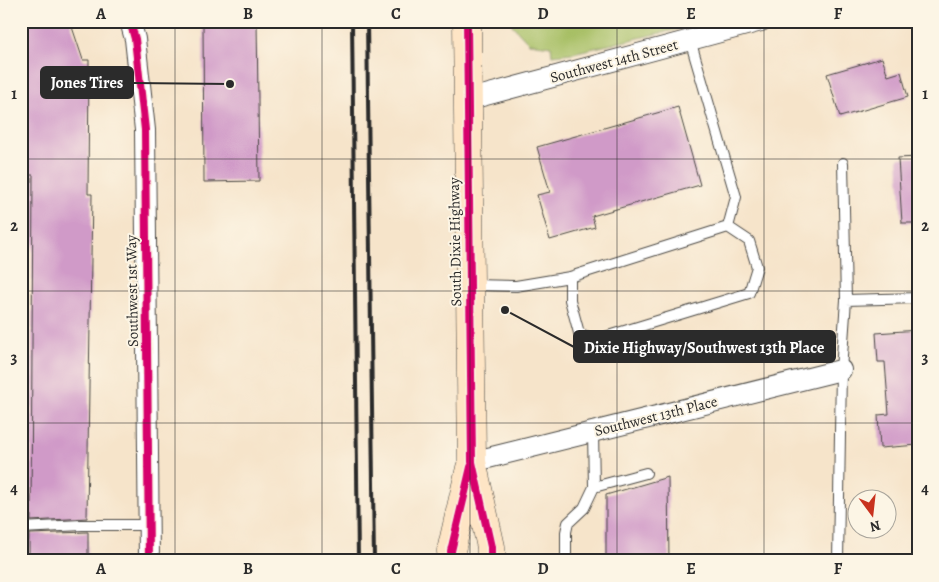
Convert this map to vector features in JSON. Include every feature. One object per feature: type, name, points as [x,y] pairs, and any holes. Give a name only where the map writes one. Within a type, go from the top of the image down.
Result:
[{"type":"main road","name":"South Dixie Highway","points":[[466,21],[472,462],[491,547],[491,561]]},
{"type":"main road","name":"South Dixie Highway","points":[[452,561],[452,551],[472,462]]},
{"type":"street","name":"Southwest 1st Way","points":[[130,21],[135,39],[145,130],[149,561]]},
{"type":"street","name":"Southwest 14th Street","points":[[468,100],[760,21]]},
{"type":"street","name":"Southwest 13th Place","points":[[472,462],[841,370]]},
{"type":"lane","points":[[690,40],[736,197],[728,227]]},
{"type":"lane","points":[[838,561],[841,370],[846,300],[843,163]]},
{"type":"lane","points":[[469,285],[516,286],[570,277],[728,227]]},
{"type":"lane","points":[[570,277],[570,300],[579,333],[595,340],[749,293],[757,267],[749,241],[728,227]]},
{"type":"lane","points":[[846,300],[918,298]]},
{"type":"lane","points":[[566,561],[566,532],[568,523],[584,508],[594,487],[593,432]]},
{"type":"lane","points":[[594,487],[646,473]]},
{"type":"lane","points":[[21,528],[82,525],[148,526]]},
{"type":"green space","points":[[512,21],[713,21],[573,53],[552,55],[551,46],[529,43],[512,25]]},
{"type":"building","points":[[21,21],[70,21],[83,60],[89,60],[88,194],[92,194],[87,518],[31,521],[33,175],[21,175]]},
{"type":"building","points":[[203,21],[257,21],[259,181],[204,182]]},
{"type":"building","points":[[882,58],[888,76],[901,72],[908,97],[840,117],[827,74]]},
{"type":"building","points":[[678,107],[700,185],[592,216],[595,227],[550,240],[537,195],[550,192],[537,147]]},
{"type":"building","points":[[918,157],[918,223],[902,223],[898,158]]},
{"type":"building","points":[[918,330],[918,445],[880,448],[878,415],[889,414],[885,362],[878,362],[876,333]]},
{"type":"building","points":[[668,477],[669,561],[606,561],[606,495]]},
{"type":"building","points":[[88,532],[88,561],[29,561],[29,534]]},
{"type":"railway","points":[[352,21],[358,561]]},
{"type":"railway","points":[[367,21],[374,561]]},
{"type":"cycle path","points":[[130,21],[135,39],[145,130],[149,561]]},
{"type":"cycle path","points":[[467,21],[472,462],[491,547],[491,561]]},
{"type":"cycle path","points":[[452,561],[451,551],[471,467]]},
{"type":"place","name":"Jones Tires","points":[[230,84]]},
{"type":"place","name":"Dixie Highway/Southwest 13th Place","points":[[505,310]]}]
